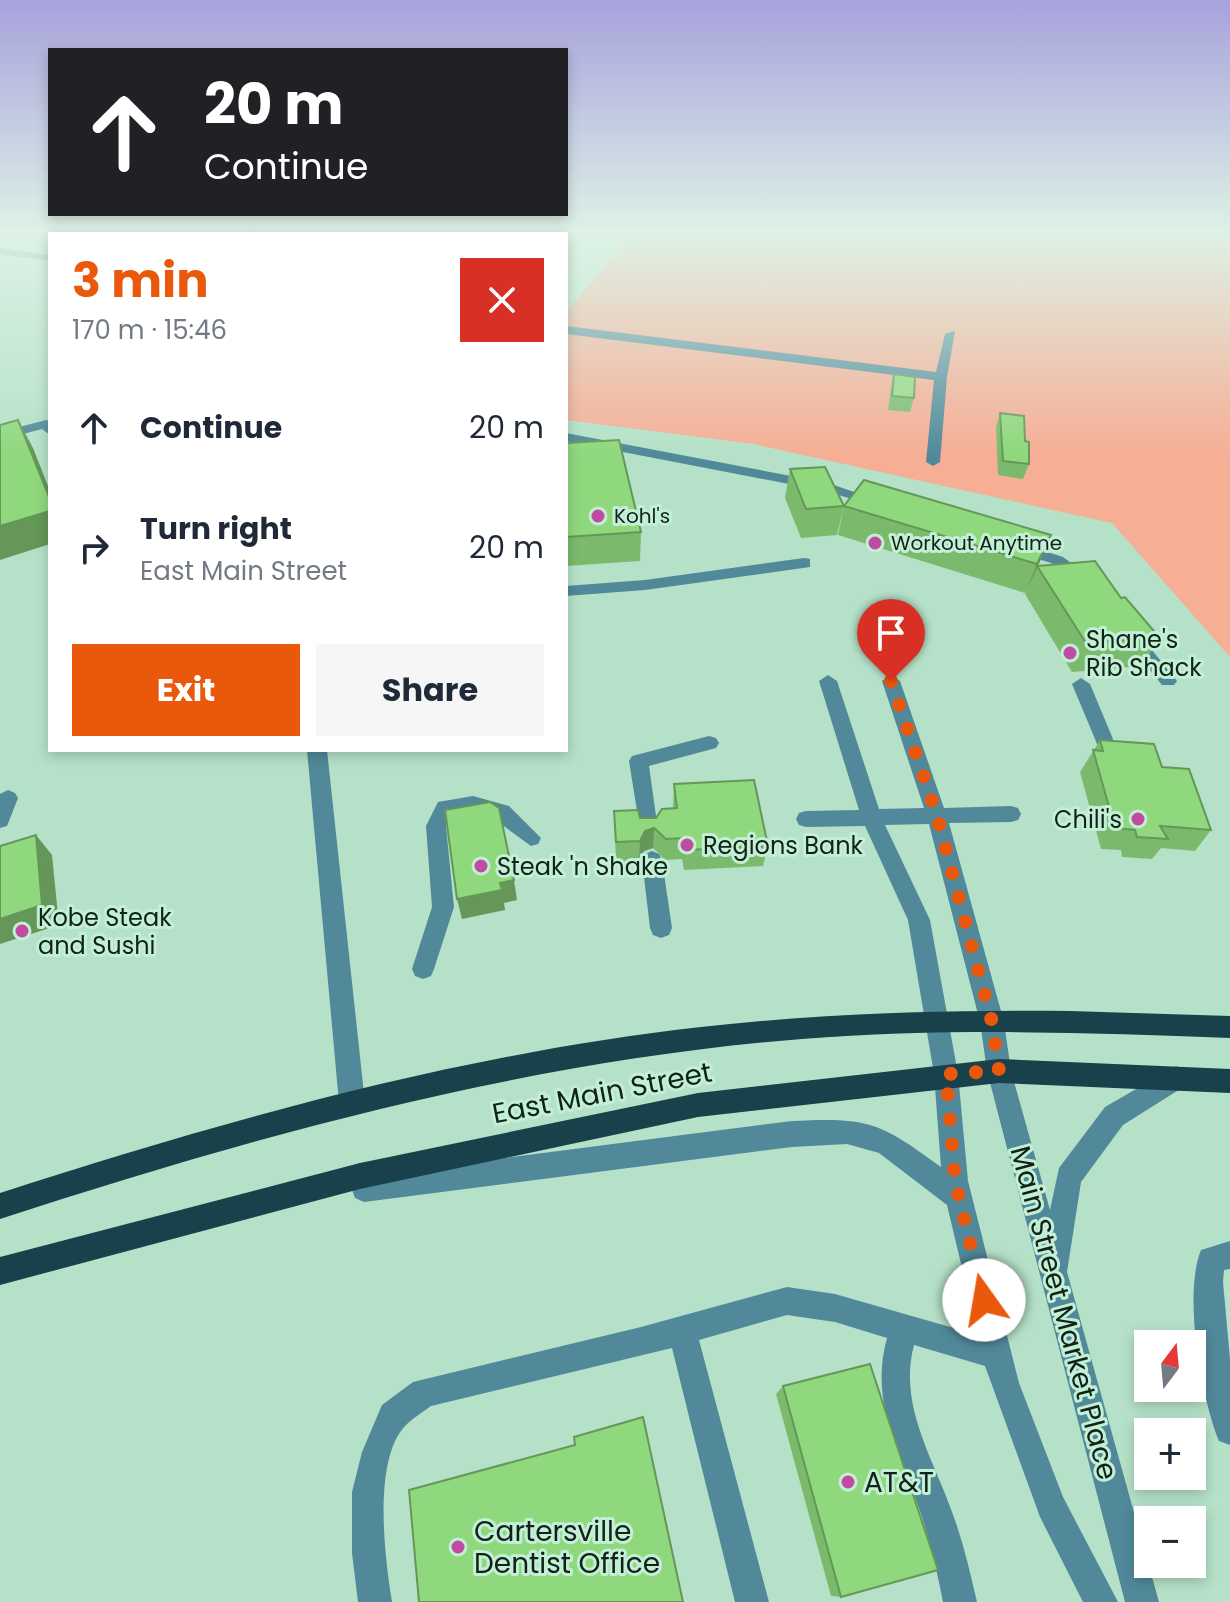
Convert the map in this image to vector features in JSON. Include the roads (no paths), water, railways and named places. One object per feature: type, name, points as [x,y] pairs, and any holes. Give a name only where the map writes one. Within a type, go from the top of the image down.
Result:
[{"type":"main road","name":"East Main Street","points":[[0,1206],[221,1137],[352,1103],[464,1077],[684,1042],[802,1029],[938,1022],[1230,1027]]},
{"type":"main road","name":"East Main Street","points":[[0,1271],[360,1176],[698,1105],[946,1074],[999,1071],[1230,1081]]},
{"type":"street","points":[[568,330],[941,377]]},
{"type":"street","points":[[933,462],[941,377],[951,334]]},
{"type":"street","points":[[0,436],[46,424],[48,428]]},
{"type":"street","points":[[568,437],[828,487],[900,510]]},
{"type":"street","points":[[1000,542],[1057,560],[1085,579],[1094,590]]},
{"type":"street","points":[[568,591],[645,585],[804,563]]},
{"type":"street","points":[[1122,624],[1168,681]]},
{"type":"street","points":[[828,681],[871,817],[919,920],[946,1074],[959,1197],[1004,1383],[1051,1506],[1101,1602]]},
{"type":"street","name":"Main Street Market Place","points":[[891,681],[937,816],[992,1022],[999,1071],[1142,1602]]},
{"type":"street","points":[[1081,684],[1104,739]]},
{"type":"street","points":[[648,830],[639,761],[709,743]]},
{"type":"street","points":[[317,752],[352,1103]]},
{"type":"street","points":[[0,820],[8,798]]},
{"type":"street","points":[[423,969],[443,907],[436,826],[445,808],[473,801],[500,808],[531,838]]},
{"type":"street","points":[[806,819],[1011,814]]},
{"type":"street","points":[[652,860],[661,928]]},
{"type":"street","points":[[1055,1277],[1068,1177],[1114,1116],[1176,1078]]},
{"type":"street","points":[[360,1176],[364,1189],[777,1136],[847,1131],[886,1142],[959,1197]]},
{"type":"street","points":[[1230,1255],[1211,1260],[1206,1298],[1209,1338],[1230,1430]]},
{"type":"street","points":[[375,1602],[368,1553],[368,1492],[377,1452],[393,1416],[424,1393],[682,1332],[787,1301],[835,1308],[997,1355]]},
{"type":"street","points":[[904,1329],[893,1372],[902,1430],[934,1505],[952,1559],[960,1602]]},
{"type":"street","points":[[682,1332],[752,1602]]},
{"type":"place","name":"Kohl's","points":[[598,516]]},
{"type":"place","name":"Workout Anytime","points":[[875,543]]},
{"type":"place","name":"Shane's Rib Shack","points":[[1070,653]]},
{"type":"place","name":"Chili's","points":[[1138,819]]},
{"type":"place","name":"Regions Bank","points":[[687,845]]},
{"type":"place","name":"Steak 'n Shake","points":[[481,866]]},
{"type":"place","name":"Kobe Steak and Sushi","points":[[22,931]]},
{"type":"place","name":"AT&T","points":[[848,1482]]},
{"type":"place","name":"Cartersville Dentist Office","points":[[458,1547]]}]
